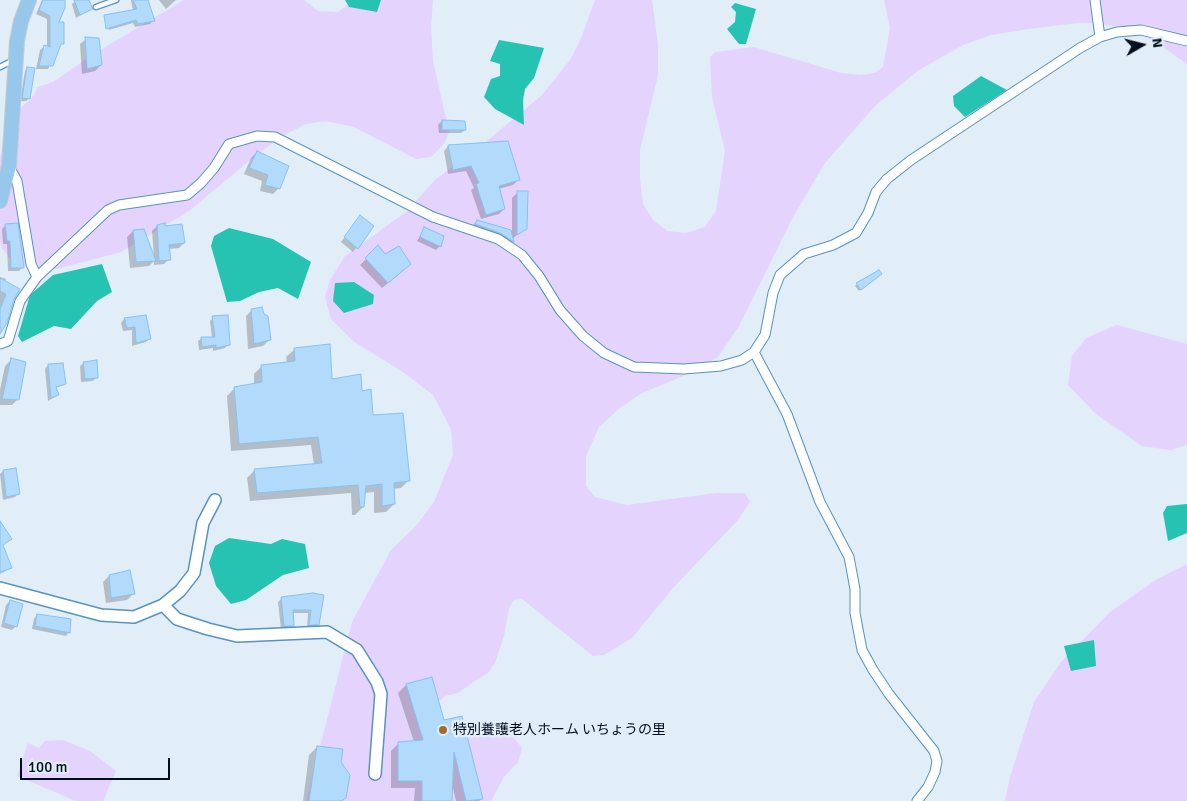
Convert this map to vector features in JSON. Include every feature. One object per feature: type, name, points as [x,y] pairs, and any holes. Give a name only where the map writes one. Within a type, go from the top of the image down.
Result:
[{"type":"main road","points":[[0,201],[9,166],[16,60],[21,21],[29,0]]},
{"type":"street","points":[[1095,0],[1100,38]]},
{"type":"street","points":[[0,344],[8,341],[20,301],[37,276],[108,210],[119,205],[187,195],[214,168],[229,144],[257,136],[275,137],[433,217],[498,239],[522,255],[539,276],[560,310],[583,336],[604,353],[634,367],[684,369],[720,366],[742,360],[754,352],[765,335],[773,294],[780,275],[804,254],[833,245],[856,233],[868,213],[876,192],[887,179],[911,160],[1080,48],[1100,38],[1117,32],[1141,30],[1187,41]]},
{"type":"street","points":[[9,166],[17,181],[31,264],[37,276]]},
{"type":"street","points":[[754,352],[787,414],[820,502],[849,558],[855,589],[855,613],[862,650],[878,678],[934,752],[937,760],[935,772],[928,787],[917,801]]},
{"type":"street","points":[[0,588],[101,615],[134,617],[163,605],[180,591],[194,573],[203,523],[215,500]]},
{"type":"street","points":[[163,605],[177,619],[237,636],[327,632],[357,650],[378,682],[381,694],[375,774]]},
{"type":"lane","points":[[96,7],[116,0]]},
{"type":"lane","points":[[0,67],[16,60]]},
{"type":"shaded area","points":[[184,0],[304,0],[318,11],[338,12],[354,0],[433,0],[431,26],[433,61],[449,132],[444,144],[431,157],[416,159],[354,127],[326,121],[306,124],[284,135],[255,156],[189,211],[121,252],[57,269],[27,267],[11,260],[2,248],[0,240],[0,157],[10,117],[31,99],[38,87],[53,82],[92,55]]},
{"type":"shaded area","points":[[345,0],[381,0],[377,12],[349,7]]},
{"type":"shaded area","points":[[595,0],[652,0],[658,45],[658,75],[640,150],[640,179],[643,204],[653,220],[667,231],[686,233],[705,227],[716,211],[725,151],[712,97],[710,57],[715,52],[754,47],[841,73],[860,75],[875,73],[883,67],[890,28],[884,0],[1187,0],[1187,64],[1154,41],[1124,28],[1097,23],[1078,23],[1029,29],[991,35],[963,45],[919,70],[875,106],[825,163],[793,217],[739,326],[718,357],[695,371],[642,393],[621,407],[599,427],[586,456],[586,486],[595,497],[627,505],[716,493],[745,493],[750,502],[737,521],[672,589],[632,638],[604,655],[593,656],[522,599],[514,600],[509,608],[504,636],[495,663],[488,673],[458,693],[445,696],[434,706],[431,715],[464,736],[494,732],[514,738],[522,748],[518,762],[504,777],[491,801],[306,801],[352,622],[391,550],[416,526],[434,502],[453,455],[451,429],[433,395],[403,372],[353,341],[331,319],[325,297],[330,280],[345,256],[406,212],[436,179],[480,147],[542,95],[570,60],[580,41]]},
{"type":"shaded area","points":[[735,3],[756,9],[746,44],[739,44],[727,29],[735,22],[736,12],[731,7]]},
{"type":"shaded area","points":[[499,40],[544,48],[534,78],[525,89],[523,100],[524,125],[495,109],[484,97],[491,79],[500,76],[500,64],[490,61]]},
{"type":"shaded area","points":[[981,76],[1007,90],[965,117],[954,106],[953,96]]},
{"type":"shaded area","points":[[229,228],[273,239],[311,262],[298,299],[278,288],[259,292],[240,301],[227,302],[211,246],[214,236]]},
{"type":"shaded area","points":[[102,264],[112,292],[97,301],[71,329],[54,326],[22,342],[18,336],[30,295],[53,275]]},
{"type":"shaded area","points":[[354,282],[374,295],[373,304],[344,313],[333,301],[335,283]]},
{"type":"shaded area","points":[[1117,325],[1187,344],[1187,445],[1170,450],[1142,446],[1096,414],[1068,385],[1072,356],[1086,338]]},
{"type":"shaded area","points":[[1187,504],[1187,533],[1168,541],[1163,513],[1167,506]]},
{"type":"shaded area","points":[[229,538],[271,544],[282,539],[305,544],[309,568],[283,575],[246,600],[231,604],[216,586],[209,563],[215,546]]},
{"type":"shaded area","points":[[1187,564],[1187,801],[1005,801],[1010,777],[1034,702],[1061,662],[1110,612],[1157,579]]},
{"type":"shaded area","points":[[1094,640],[1096,666],[1071,671],[1064,646]]},
{"type":"shaded area","points":[[63,740],[90,751],[116,771],[103,801],[76,801],[17,776],[28,743],[39,748],[45,741]]},
{"type":"building","points":[[43,0],[65,0],[65,8],[59,22],[64,22],[64,44],[61,44],[53,66],[39,66],[44,45],[50,47],[50,16],[39,10]]},
{"type":"building","points":[[74,0],[89,0],[93,9],[80,15]]},
{"type":"building","points":[[133,0],[148,0],[155,21],[138,24],[136,20],[106,29],[104,15],[137,9]]},
{"type":"building","points":[[85,37],[99,38],[102,65],[87,69]]},
{"type":"building","points":[[27,67],[35,68],[30,99],[22,98]]},
{"type":"building","points":[[442,120],[465,121],[466,130],[442,130]]},
{"type":"building","points":[[508,141],[520,180],[499,186],[505,209],[486,215],[476,184],[479,183],[471,166],[453,170],[448,145]]},
{"type":"building","points":[[257,151],[289,166],[280,189],[265,185],[268,175],[249,168]]},
{"type":"building","points":[[517,191],[528,191],[527,229],[517,235]]},
{"type":"building","points":[[360,215],[374,226],[358,249],[344,237]]},
{"type":"building","points":[[477,220],[511,230],[514,242],[500,233],[475,224]]},
{"type":"building","points":[[18,223],[24,268],[11,268],[10,241],[7,241],[5,224]]},
{"type":"building","points":[[165,223],[165,226],[182,224],[185,243],[169,245],[171,260],[159,261],[157,225]]},
{"type":"building","points":[[424,227],[444,236],[441,247],[420,237]]},
{"type":"building","points":[[144,229],[156,261],[136,262],[133,230]]},
{"type":"building","points":[[378,245],[385,254],[399,246],[411,264],[388,283],[365,258]]},
{"type":"building","points":[[879,270],[882,274],[861,290],[856,283]]},
{"type":"building","points":[[0,278],[20,289],[14,299],[7,323],[0,334],[0,309],[6,294],[0,291]]},
{"type":"building","points":[[262,307],[264,314],[268,316],[271,340],[254,344],[251,309]]},
{"type":"building","points":[[146,315],[151,339],[136,343],[135,327],[127,328],[124,318]]},
{"type":"building","points":[[228,315],[230,345],[216,348],[216,345],[202,347],[201,337],[215,337],[212,316]]},
{"type":"building","points":[[330,344],[332,379],[361,374],[362,391],[371,389],[373,415],[403,413],[410,481],[394,483],[395,504],[382,506],[382,484],[366,486],[364,507],[360,507],[358,485],[257,493],[254,469],[322,463],[318,437],[239,444],[234,387],[262,382],[261,365],[295,361],[294,348]]},
{"type":"building","points":[[11,358],[26,362],[19,400],[2,399]]},
{"type":"building","points":[[97,360],[98,378],[85,379],[83,362]]},
{"type":"building","points":[[63,363],[66,384],[56,387],[59,395],[51,398],[48,364]]},
{"type":"building","points":[[16,468],[20,494],[6,497],[3,470]]},
{"type":"building","points":[[0,521],[12,539],[3,545],[12,568],[0,572]]},
{"type":"building","points":[[130,570],[135,594],[111,598],[109,575]]},
{"type":"building","points":[[313,593],[324,595],[319,625],[309,625],[311,610],[293,610],[294,626],[284,626],[281,597]]},
{"type":"building","points":[[10,600],[23,604],[17,627],[4,623]]},
{"type":"building","points":[[37,614],[71,619],[70,633],[35,626]]},
{"type":"building","name":"特別養護老人ホーム いちょうの里","points":[[432,677],[444,720],[462,716],[483,799],[466,801],[454,752],[452,801],[422,801],[422,781],[398,781],[398,742],[423,740],[406,684]]},
{"type":"building","points":[[317,746],[343,749],[341,762],[350,775],[346,798],[341,801],[309,801]]},
{"type":"place","name":"特別養護老人ホーム いちょうの里","points":[[443,730]]}]
